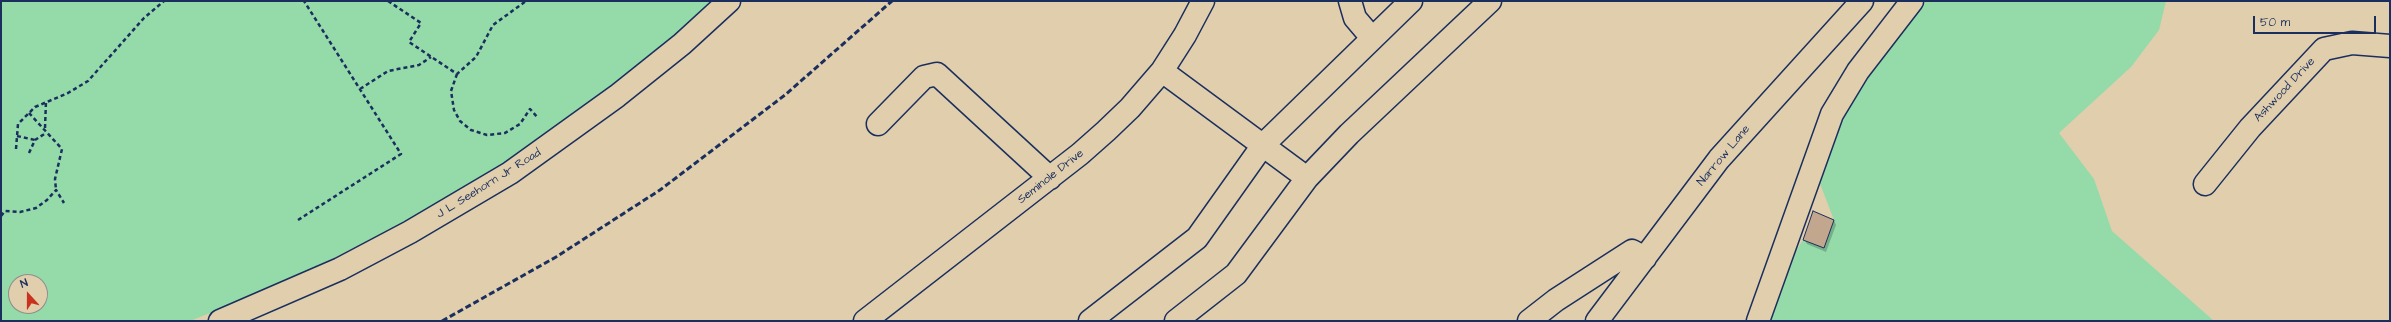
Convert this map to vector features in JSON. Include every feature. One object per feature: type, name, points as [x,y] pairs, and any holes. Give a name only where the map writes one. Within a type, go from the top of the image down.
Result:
[{"type":"street","name":"J L Seehorn Jr Road","points":[[220,321],[340,269],[410,232],[510,173],[628,88],[682,44],[729,1]]},
{"type":"street","name":"Seminole Drive","points":[[865,321],[1050,178],[1106,131],[1130,108],[1162,71],[1185,35],[1203,1]]},
{"type":"street","points":[[1350,1],[1355,18],[1372,38]]},
{"type":"street","points":[[1090,321],[1197,238],[1263,145],[1411,1]]},
{"type":"street","points":[[1176,321],[1236,274],[1307,178],[1349,134],[1490,1]]},
{"type":"street","name":"Narrow Lane","points":[[1597,321],[1719,159],[1862,1]]},
{"type":"street","points":[[1758,321],[1832,114],[1858,71],[1912,1]]},
{"type":"street","name":"Ashwood Drive","points":[[2205,184],[2250,128],[2324,49],[2352,43],[2390,46]]},
{"type":"street","points":[[1162,71],[1307,178]]},
{"type":"street","points":[[878,124],[924,77],[937,74],[1050,178]]},
{"type":"street","points":[[1528,321],[1556,300],[1632,251],[1644,258]]},
{"type":"path","points":[[16,150],[18,124],[35,107],[88,81],[137,26],[164,1]]},
{"type":"path","points":[[298,220],[401,154],[304,1]]},
{"type":"path","points":[[388,1],[421,23],[409,42],[457,74]]},
{"type":"path","points":[[526,1],[493,25],[476,57],[457,74],[451,91],[454,110],[460,121],[472,130],[487,135],[505,133],[520,124],[530,109],[538,118]]},
{"type":"path","points":[[360,89],[388,71],[419,65],[431,57]]},
{"type":"path","points":[[46,102],[46,133],[62,149],[55,179],[56,190],[64,203]]},
{"type":"path","points":[[29,113],[45,128]]},
{"type":"path","points":[[29,153],[35,140],[46,133]]},
{"type":"path","points":[[17,136],[35,140]]},
{"type":"path","points":[[1,216],[5,210],[20,212],[36,208],[47,200],[56,190]]},
{"type":"green space","points":[[1,1],[714,1],[635,69],[569,119],[493,171],[447,199],[278,286],[190,321],[1,321]]},
{"type":"green space","points":[[1913,1],[2166,1],[2159,30],[2131,67],[2059,133],[2094,179],[2112,231],[2214,321],[1750,321],[1803,240],[1824,247],[1834,220],[1819,181],[1829,132]]},
{"type":"building","points":[[1813,211],[1834,220],[1824,248],[1803,240]]},
{"type":"railway","points":[[442,321],[556,257],[660,190],[785,95],[892,1]]}]
